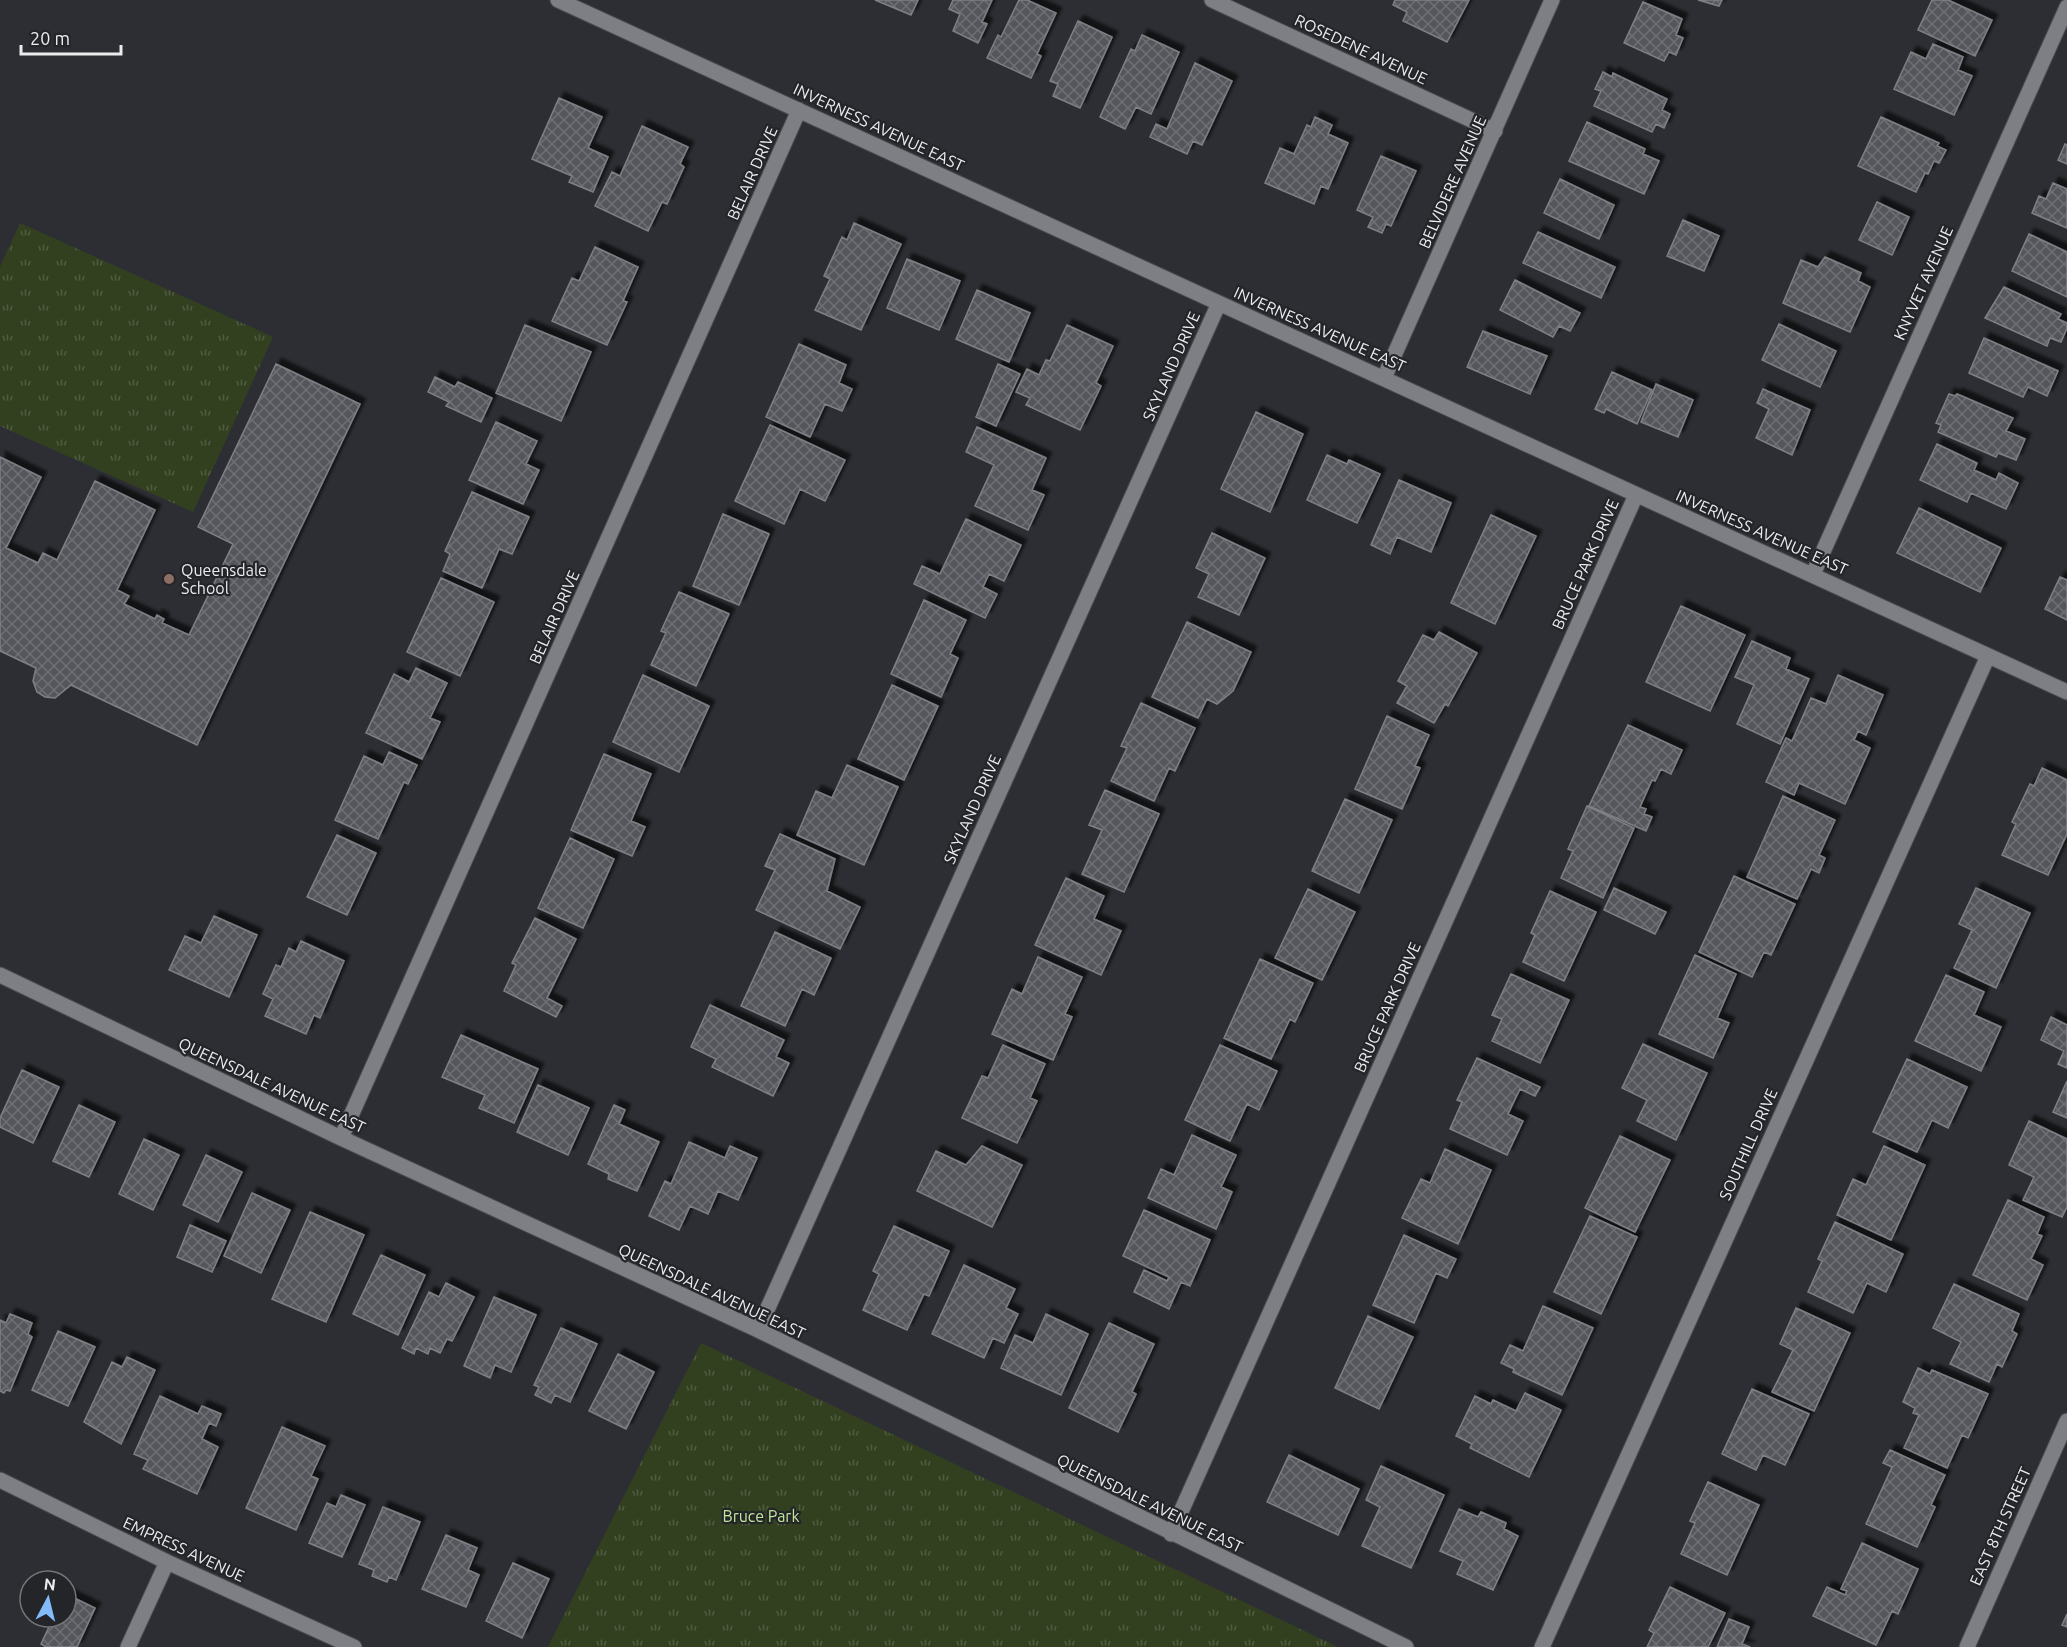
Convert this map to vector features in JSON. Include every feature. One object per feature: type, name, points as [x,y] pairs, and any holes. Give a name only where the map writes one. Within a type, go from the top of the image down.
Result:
[{"type":"street","name":"INVERNESS AVENUE EAST","points":[[558,0],[1813,574],[2067,693]]},
{"type":"street","name":"ROSEDENE AVENUE","points":[[1212,0],[1495,131]]},
{"type":"street","name":"BELVIDERE AVENUE","points":[[1384,378],[1552,0]]},
{"type":"street","name":"KNYVET AVENUE","points":[[1813,574],[2067,7]]},
{"type":"street","name":"BELAIR DRIVE","points":[[341,1138],[800,110]]},
{"type":"street","name":"SKYLAND DRIVE","points":[[758,1330],[1219,303]]},
{"type":"street","name":"BRUCE PARK DRIVE","points":[[1171,1534],[1636,495]]},
{"type":"street","name":"SOUTHILL DRIVE","points":[[1542,1647],[1988,656]]},
{"type":"street","name":"QUEENSDALE AVENUE EAST","points":[[0,975],[341,1138],[758,1330],[1406,1647]]},
{"type":"street","name":"EAST 8TH STREET","points":[[1966,1647],[2067,1420]]},
{"type":"street","name":"EMPRESS AVENUE","points":[[0,1480],[167,1562],[354,1647]]},
{"type":"street","points":[[128,1647],[167,1562]]},
{"type":"green space","points":[[20,223],[273,337],[193,512],[0,426],[0,267]]},
{"type":"green space","name":"Bruce Park","points":[[701,1343],[1338,1647],[548,1647]]},
{"type":"building","points":[[875,0],[918,0],[911,15]]},
{"type":"building","points":[[953,0],[992,0],[982,22],[987,24],[978,43],[953,31],[960,14],[949,9]]},
{"type":"building","points":[[1019,0],[1027,0],[1056,13],[1037,54],[1041,56],[1031,78],[987,58],[998,35],[1001,37]]},
{"type":"building","points":[[1395,0],[1469,0],[1447,42],[1403,21],[1407,12],[1393,5]]},
{"type":"building","points":[[1698,0],[1722,0],[1719,6]]},
{"type":"building","points":[[1932,0],[1948,0],[1992,20],[1975,56],[1918,30]]},
{"type":"building","points":[[1643,2],[1682,19],[1676,35],[1683,38],[1676,55],[1669,52],[1664,61],[1624,43]]},
{"type":"building","points":[[1078,21],[1112,37],[1080,108],[1053,96],[1058,84],[1050,81]]},
{"type":"building","points":[[1142,35],[1179,52],[1151,114],[1136,107],[1125,129],[1100,117],[1131,49],[1135,51]]},
{"type":"building","points":[[1933,44],[1963,57],[1958,70],[1972,76],[1954,115],[1894,89],[1911,52],[1926,59]]},
{"type":"building","points":[[1195,63],[1232,81],[1202,145],[1193,141],[1187,154],[1150,137],[1156,124],[1167,129]]},
{"type":"building","points":[[1603,72],[1612,77],[1613,73],[1667,99],[1662,110],[1670,114],[1664,128],[1656,124],[1652,132],[1594,106],[1601,91],[1595,89]]},
{"type":"building","points":[[559,98],[602,117],[588,148],[608,157],[593,192],[569,182],[572,176],[532,159]]},
{"type":"building","points":[[1315,117],[1332,125],[1328,134],[1348,143],[1328,189],[1321,186],[1314,204],[1265,183],[1280,148],[1294,154],[1307,125],[1311,127]]},
{"type":"building","points":[[1881,117],[1939,143],[1937,146],[1946,150],[1939,163],[1934,161],[1928,174],[1925,173],[1916,192],[1858,166]]},
{"type":"building","points":[[1587,122],[1645,149],[1643,154],[1659,161],[1644,194],[1569,161]]},
{"type":"building","points":[[642,126],[688,147],[680,164],[684,167],[667,204],[662,202],[648,231],[595,206],[612,172],[620,176]]},
{"type":"building","points":[[2065,144],[2067,145],[2067,164],[2058,160]]},
{"type":"building","points":[[1381,156],[1416,171],[1391,226],[1386,224],[1382,233],[1368,227],[1373,217],[1357,210]]},
{"type":"building","points":[[1560,179],[1614,205],[1599,239],[1544,213]]},
{"type":"building","points":[[2053,183],[2067,189],[2067,228],[2032,213],[2039,196],[2046,199]]},
{"type":"building","points":[[1877,202],[1909,217],[1892,255],[1859,240]]},
{"type":"building","points":[[1683,220],[1719,236],[1704,271],[1667,256]]},
{"type":"building","points":[[854,223],[901,244],[861,330],[815,310],[830,279],[824,276],[842,237],[847,240]]},
{"type":"building","points":[[1538,232],[1615,267],[1601,298],[1523,263]]},
{"type":"building","points":[[2029,234],[2067,252],[2067,297],[2012,271]]},
{"type":"building","points":[[595,247],[638,267],[623,301],[627,302],[607,345],[552,321],[572,278],[579,281]]},
{"type":"building","points":[[1825,257],[1861,273],[1858,281],[1870,287],[1850,332],[1783,303],[1801,260],[1818,267]]},
{"type":"building","points":[[907,259],[960,281],[939,330],[887,308]]},
{"type":"building","points":[[1515,280],[1580,313],[1570,331],[1559,326],[1553,337],[1500,310]]},
{"type":"building","points":[[2004,287],[2061,314],[2058,319],[2067,323],[2067,328],[2061,342],[2050,338],[2047,346],[1985,318]]},
{"type":"building","points":[[977,290],[1030,313],[1009,362],[956,339]]},
{"type":"building","points":[[1779,324],[1836,351],[1820,387],[1762,360]]},
{"type":"building","points":[[525,325],[591,352],[561,421],[496,393]]},
{"type":"building","points":[[1067,325],[1113,346],[1096,383],[1101,386],[1080,430],[1026,405],[1030,398],[1016,392],[1027,369],[1039,375],[1046,360],[1050,361]]},
{"type":"building","points":[[1483,331],[1547,356],[1530,394],[1467,367]]},
{"type":"building","points":[[1984,338],[2058,371],[2047,396],[2028,387],[2023,397],[1969,373]]},
{"type":"building","points":[[799,344],[846,365],[839,383],[852,389],[842,411],[825,404],[810,437],[766,417]]},
{"type":"building","points":[[276,364],[360,404],[197,745],[71,685],[55,698],[45,697],[37,692],[33,681],[36,668],[0,651],[0,457],[41,477],[6,548],[38,563],[43,553],[57,560],[95,481],[155,510],[117,590],[129,596],[124,604],[155,619],[157,615],[164,619],[162,623],[189,635],[233,544],[198,527]]},
{"type":"building","points":[[998,364],[1020,374],[996,426],[976,417]]},
{"type":"building","points":[[1612,372],[1652,390],[1637,424],[1606,409],[1604,413],[1595,409]]},
{"type":"building","points":[[435,377],[455,387],[458,382],[492,398],[481,422],[446,406],[449,402],[428,392]]},
{"type":"building","points":[[1656,384],[1693,400],[1678,437],[1641,422]]},
{"type":"building","points":[[1763,389],[1810,410],[1792,455],[1756,438],[1769,409],[1757,403]]},
{"type":"building","points":[[1949,394],[1955,396],[1957,394],[2013,418],[2006,431],[2025,439],[2016,460],[1998,453],[1996,457],[1938,432],[1941,425],[1936,423]]},
{"type":"building","points":[[1256,412],[1303,434],[1270,512],[1221,489]]},
{"type":"building","points":[[496,422],[537,441],[526,464],[539,470],[523,504],[469,480]]},
{"type":"building","points":[[770,425],[845,460],[825,501],[800,489],[784,524],[735,501]]},
{"type":"building","points":[[977,427],[1046,458],[1032,490],[1044,495],[1028,530],[975,506],[994,465],[966,452]]},
{"type":"building","points":[[1937,444],[1977,463],[1974,470],[1996,480],[1999,473],[2018,483],[2006,509],[1971,493],[1967,502],[1920,480]]},
{"type":"building","points":[[1327,455],[1347,464],[1349,460],[1380,474],[1357,523],[1307,500]]},
{"type":"building","points":[[1399,480],[1451,503],[1431,552],[1397,537],[1390,554],[1371,545]]},
{"type":"building","points":[[472,492],[529,517],[512,554],[499,549],[482,588],[443,571],[450,554],[445,551]]},
{"type":"building","points":[[1919,508],[2001,548],[1980,592],[1897,553]]},
{"type":"building","points":[[723,514],[769,534],[739,605],[693,586]]},
{"type":"building","points":[[1491,515],[1536,536],[1495,624],[1451,603]]},
{"type":"building","points":[[966,519],[1021,545],[1004,581],[989,574],[983,587],[997,594],[985,618],[914,584],[922,566],[940,574]]},
{"type":"building","points":[[1212,533],[1265,558],[1239,615],[1198,597],[1209,574],[1196,568]]},
{"type":"building","points":[[2060,577],[2067,580],[2067,620],[2045,609]]},
{"type":"building","points":[[441,578],[494,602],[460,676],[407,652]]},
{"type":"building","points":[[679,592],[729,614],[696,686],[651,665],[666,633],[661,631]]},
{"type":"building","points":[[924,600],[966,620],[950,654],[958,658],[941,697],[891,674]]},
{"type":"building","points":[[1681,606],[1745,635],[1710,711],[1646,682]]},
{"type":"building","points":[[1187,622],[1251,652],[1233,691],[1217,704],[1207,699],[1198,718],[1152,697]]},
{"type":"building","points":[[1439,632],[1477,653],[1448,706],[1445,704],[1434,723],[1397,703],[1407,686],[1398,681],[1423,635],[1434,640]]},
{"type":"building","points":[[1752,641],[1790,658],[1786,669],[1809,679],[1780,744],[1737,724],[1754,685],[1735,677]]},
{"type":"building","points":[[416,668],[447,683],[430,718],[440,722],[422,759],[366,733],[394,674],[409,682]]},
{"type":"building","points":[[643,675],[709,706],[679,772],[613,742]]},
{"type":"building","points":[[1838,675],[1883,695],[1866,735],[1858,731],[1854,740],[1870,748],[1845,804],[1799,783],[1794,795],[1766,782],[1786,738],[1792,741],[1811,698],[1826,704]]},
{"type":"building","points":[[892,685],[938,706],[904,780],[858,759]]},
{"type":"building","points":[[1141,703],[1195,728],[1175,771],[1169,768],[1154,801],[1111,781],[1127,748],[1121,746]]},
{"type":"building","points":[[1387,716],[1429,735],[1415,766],[1420,768],[1402,809],[1355,789]]},
{"type":"building","points":[[1628,725],[1682,750],[1671,774],[1661,769],[1655,781],[1652,780],[1640,807],[1646,809],[1644,814],[1652,817],[1646,831],[1589,806]]},
{"type":"building","points":[[389,752],[417,765],[408,784],[404,782],[378,839],[335,820],[364,756],[383,765]]},
{"type":"building","points":[[604,754],[651,774],[631,821],[645,827],[632,856],[571,830]]},
{"type":"building","points":[[847,765],[898,787],[864,865],[797,835],[816,791],[832,798]]},
{"type":"building","points":[[2042,768],[2067,780],[2067,834],[2048,875],[2002,855],[2016,824],[2012,822],[2030,784],[2034,786]]},
{"type":"building","points":[[1105,790],[1159,814],[1124,892],[1082,874],[1102,830],[1089,825]]},
{"type":"building","points":[[1783,796],[1835,820],[1819,855],[1825,858],[1819,873],[1811,869],[1797,899],[1747,877]]},
{"type":"building","points":[[1345,799],[1392,820],[1359,893],[1312,871]]},
{"type":"building","points":[[1587,806],[1634,828],[1603,898],[1561,878],[1573,851],[1568,849]]},
{"type":"building","points":[[780,834],[835,859],[827,891],[860,907],[840,949],[756,910],[775,870],[765,866]]},
{"type":"building","points":[[337,835],[376,853],[347,915],[307,897]]},
{"type":"building","points":[[570,838],[614,859],[583,928],[538,908]]},
{"type":"building","points":[[1734,876],[1795,904],[1771,955],[1764,952],[1752,977],[1699,952]]},
{"type":"building","points":[[1066,878],[1104,896],[1094,919],[1121,931],[1101,975],[1035,945]]},
{"type":"building","points":[[1614,888],[1666,912],[1655,934],[1604,910]]},
{"type":"building","points":[[1976,888],[2030,913],[1996,988],[1954,968],[1972,930],[1959,924]]},
{"type":"building","points":[[1308,889],[1355,912],[1322,980],[1275,958]]},
{"type":"building","points":[[1550,891],[1596,912],[1564,981],[1523,962],[1535,935],[1531,933]]},
{"type":"building","points":[[214,916],[257,935],[229,997],[169,970],[185,936],[201,943]]},
{"type":"building","points":[[535,918],[576,939],[547,998],[562,1006],[556,1017],[504,991],[516,965],[512,963]]},
{"type":"building","points":[[775,932],[831,958],[814,995],[802,989],[785,1026],[741,1006]]},
{"type":"building","points":[[301,941],[344,961],[320,1018],[314,1015],[306,1034],[265,1016],[273,999],[263,994],[276,965],[281,967],[289,948],[296,952]]},
{"type":"building","points":[[1695,955],[1736,974],[1717,1018],[1729,1023],[1713,1058],[1659,1034]]},
{"type":"building","points":[[1038,957],[1082,977],[1065,1014],[1072,1017],[1053,1060],[992,1034],[1012,989],[1022,994]]},
{"type":"building","points":[[1260,959],[1313,983],[1295,1022],[1290,1019],[1271,1059],[1224,1038]]},
{"type":"building","points":[[1511,974],[1569,1000],[1540,1063],[1492,1041],[1502,1019],[1492,1015]]},
{"type":"building","points":[[1946,975],[1984,992],[1974,1015],[2001,1027],[1981,1071],[1915,1041]]},
{"type":"building","points":[[710,1005],[784,1040],[776,1057],[789,1063],[773,1096],[712,1067],[716,1059],[691,1047]]},
{"type":"building","points":[[2051,1017],[2067,1025],[2067,1068],[2058,1064],[2064,1051],[2041,1040]]},
{"type":"building","points":[[461,1035],[538,1069],[514,1123],[479,1108],[485,1095],[442,1077]]},
{"type":"building","points":[[1643,1044],[1707,1073],[1676,1140],[1637,1121],[1647,1100],[1622,1088]]},
{"type":"building","points":[[1003,1045],[1045,1064],[1030,1098],[1037,1101],[1017,1143],[962,1118],[982,1076],[988,1078]]},
{"type":"building","points":[[1220,1045],[1277,1071],[1259,1110],[1247,1104],[1230,1141],[1185,1120]]},
{"type":"building","points":[[1477,1058],[1540,1087],[1535,1096],[1520,1089],[1508,1114],[1523,1121],[1507,1155],[1450,1129],[1462,1102],[1457,1100]]},
{"type":"building","points":[[1907,1059],[1967,1087],[1948,1128],[1932,1120],[1917,1152],[1873,1132]]},
{"type":"building","points":[[22,1070],[59,1087],[33,1143],[0,1127],[0,1118]]},
{"type":"building","points":[[2067,1081],[2067,1118],[2053,1112]]},
{"type":"building","points":[[538,1085],[589,1108],[568,1155],[517,1132]]},
{"type":"building","points":[[79,1105],[115,1122],[89,1177],[53,1161]]},
{"type":"building","points":[[614,1105],[625,1110],[619,1124],[659,1142],[637,1191],[608,1179],[609,1174],[588,1164]]},
{"type":"building","points":[[2029,1121],[2067,1139],[2067,1207],[2062,1217],[2023,1200],[2034,1177],[2009,1165]]},
{"type":"building","points":[[1192,1135],[1236,1155],[1221,1187],[1232,1192],[1216,1229],[1148,1198],[1161,1169],[1174,1175]]},
{"type":"building","points":[[1620,1136],[1670,1160],[1635,1232],[1585,1208]]},
{"type":"building","points":[[144,1139],[179,1155],[153,1210],[119,1194]]},
{"type":"building","points":[[689,1142],[725,1158],[730,1146],[757,1158],[738,1200],[718,1191],[708,1214],[690,1206],[679,1230],[649,1216],[665,1181],[671,1184]]},
{"type":"building","points":[[982,1146],[1022,1165],[992,1227],[917,1191],[936,1151],[966,1165]]},
{"type":"building","points":[[1884,1146],[1925,1165],[1891,1240],[1837,1215],[1853,1179],[1866,1185]]},
{"type":"building","points":[[1445,1149],[1491,1170],[1458,1244],[1402,1218],[1421,1179],[1430,1183]]},
{"type":"building","points":[[206,1155],[242,1172],[218,1222],[183,1205]]},
{"type":"building","points":[[252,1193],[290,1210],[261,1273],[224,1256]]},
{"type":"building","points":[[2008,1200],[2044,1217],[2037,1234],[2042,1236],[2031,1259],[2043,1265],[2027,1300],[1973,1275]]},
{"type":"building","points":[[1144,1210],[1210,1240],[1190,1286],[1181,1282],[1169,1309],[1134,1292],[1144,1270],[1167,1281],[1169,1277],[1123,1256]]},
{"type":"building","points":[[310,1212],[364,1235],[326,1322],[272,1299]]},
{"type":"building","points":[[1590,1216],[1637,1237],[1601,1314],[1554,1292]]},
{"type":"building","points":[[1835,1222],[1903,1254],[1886,1292],[1867,1283],[1853,1313],[1808,1292],[1822,1261],[1818,1259]]},
{"type":"building","points":[[190,1225],[226,1241],[212,1272],[177,1257]]},
{"type":"building","points":[[894,1226],[949,1251],[929,1296],[924,1294],[907,1330],[863,1310],[879,1274],[873,1271]]},
{"type":"building","points":[[1404,1235],[1456,1259],[1447,1278],[1436,1273],[1414,1323],[1373,1305]]},
{"type":"building","points":[[381,1255],[425,1275],[398,1335],[353,1314]]},
{"type":"building","points":[[964,1265],[1015,1289],[1006,1308],[1018,1314],[1004,1343],[993,1338],[984,1358],[932,1334]]},
{"type":"building","points":[[446,1283],[474,1297],[452,1341],[447,1339],[440,1353],[430,1348],[428,1354],[416,1348],[414,1354],[402,1348],[429,1292],[439,1297]]},
{"type":"building","points":[[1954,1284],[2019,1314],[2012,1331],[2017,1334],[2002,1367],[1997,1364],[1989,1382],[1950,1364],[1961,1342],[1933,1328]]},
{"type":"building","points":[[494,1297],[536,1315],[511,1372],[495,1365],[490,1378],[464,1366]]},
{"type":"building","points":[[1543,1306],[1593,1328],[1562,1395],[1513,1372],[1514,1369],[1501,1363],[1510,1345],[1523,1351]]},
{"type":"building","points":[[1796,1308],[1850,1333],[1814,1411],[1772,1392],[1793,1350],[1780,1344]]},
{"type":"building","points":[[10,1314],[32,1323],[28,1334],[32,1337],[10,1391],[6,1390],[4,1393],[0,1391],[0,1320],[6,1323]]},
{"type":"building","points":[[1046,1314],[1088,1334],[1061,1395],[1001,1368],[1015,1335],[1033,1343]]},
{"type":"building","points":[[1368,1316],[1413,1337],[1379,1409],[1335,1388]]},
{"type":"building","points":[[1109,1323],[1154,1344],[1132,1392],[1136,1394],[1118,1432],[1069,1408]]},
{"type":"building","points":[[561,1328],[597,1344],[570,1402],[555,1395],[551,1403],[535,1395],[539,1387],[534,1385]]},
{"type":"building","points":[[58,1331],[95,1347],[68,1406],[32,1390]]},
{"type":"building","points":[[618,1354],[654,1372],[626,1429],[589,1411]]},
{"type":"building","points":[[127,1357],[155,1370],[121,1444],[84,1422],[112,1362],[122,1367]]},
{"type":"building","points":[[1918,1368],[1930,1374],[1932,1370],[1988,1394],[1968,1438],[1962,1435],[1947,1468],[1904,1448],[1919,1415],[1913,1413],[1915,1408],[1903,1402]]},
{"type":"building","points":[[1752,1389],[1809,1414],[1785,1465],[1763,1455],[1756,1470],[1722,1454]]},
{"type":"building","points":[[1525,1393],[1561,1410],[1529,1477],[1470,1448],[1472,1444],[1456,1436],[1475,1396],[1491,1404],[1493,1400],[1516,1411]]},
{"type":"building","points":[[160,1396],[198,1414],[202,1406],[221,1414],[216,1426],[209,1423],[202,1439],[218,1447],[197,1494],[143,1469],[148,1460],[134,1454]]},
{"type":"building","points":[[282,1427],[325,1446],[311,1476],[318,1479],[296,1530],[246,1508]]},
{"type":"building","points":[[1890,1450],[1945,1475],[1931,1505],[1935,1507],[1917,1547],[1866,1524],[1892,1467],[1883,1463]]},
{"type":"building","points":[[1289,1455],[1359,1489],[1338,1535],[1267,1502]]},
{"type":"building","points":[[1381,1466],[1444,1495],[1411,1568],[1362,1546],[1380,1507],[1366,1500]]},
{"type":"building","points":[[1708,1482],[1759,1505],[1727,1575],[1681,1554],[1695,1523],[1690,1521]]},
{"type":"building","points":[[341,1495],[365,1505],[342,1557],[309,1543],[327,1503],[336,1507]]},
{"type":"building","points":[[383,1507],[420,1522],[396,1580],[389,1577],[387,1582],[372,1576],[374,1570],[359,1564]]},
{"type":"building","points":[[1459,1509],[1478,1517],[1481,1512],[1506,1523],[1504,1529],[1518,1536],[1493,1590],[1457,1574],[1463,1561],[1440,1551]]},
{"type":"building","points":[[446,1535],[477,1548],[468,1570],[479,1575],[466,1607],[422,1589]]},
{"type":"building","points":[[1862,1543],[1918,1569],[1898,1614],[1892,1611],[1876,1645],[1813,1616],[1827,1587],[1845,1595],[1847,1591],[1841,1589]]},
{"type":"building","points":[[513,1563],[549,1579],[522,1638],[486,1621]]},
{"type":"building","points":[[1670,1587],[1725,1613],[1708,1647],[1647,1647],[1654,1633],[1649,1630]]},
{"type":"building","points":[[78,1600],[95,1608],[77,1647],[46,1647],[41,1644],[48,1629],[78,1629]]},
{"type":"building","points":[[2067,1614],[2067,1627],[2062,1625]]},
{"type":"building","points":[[1729,1619],[1749,1627],[1742,1644],[1750,1647],[1717,1647]]},
{"type":"place","name":"Queensdale School","points":[[169,579]]}]
